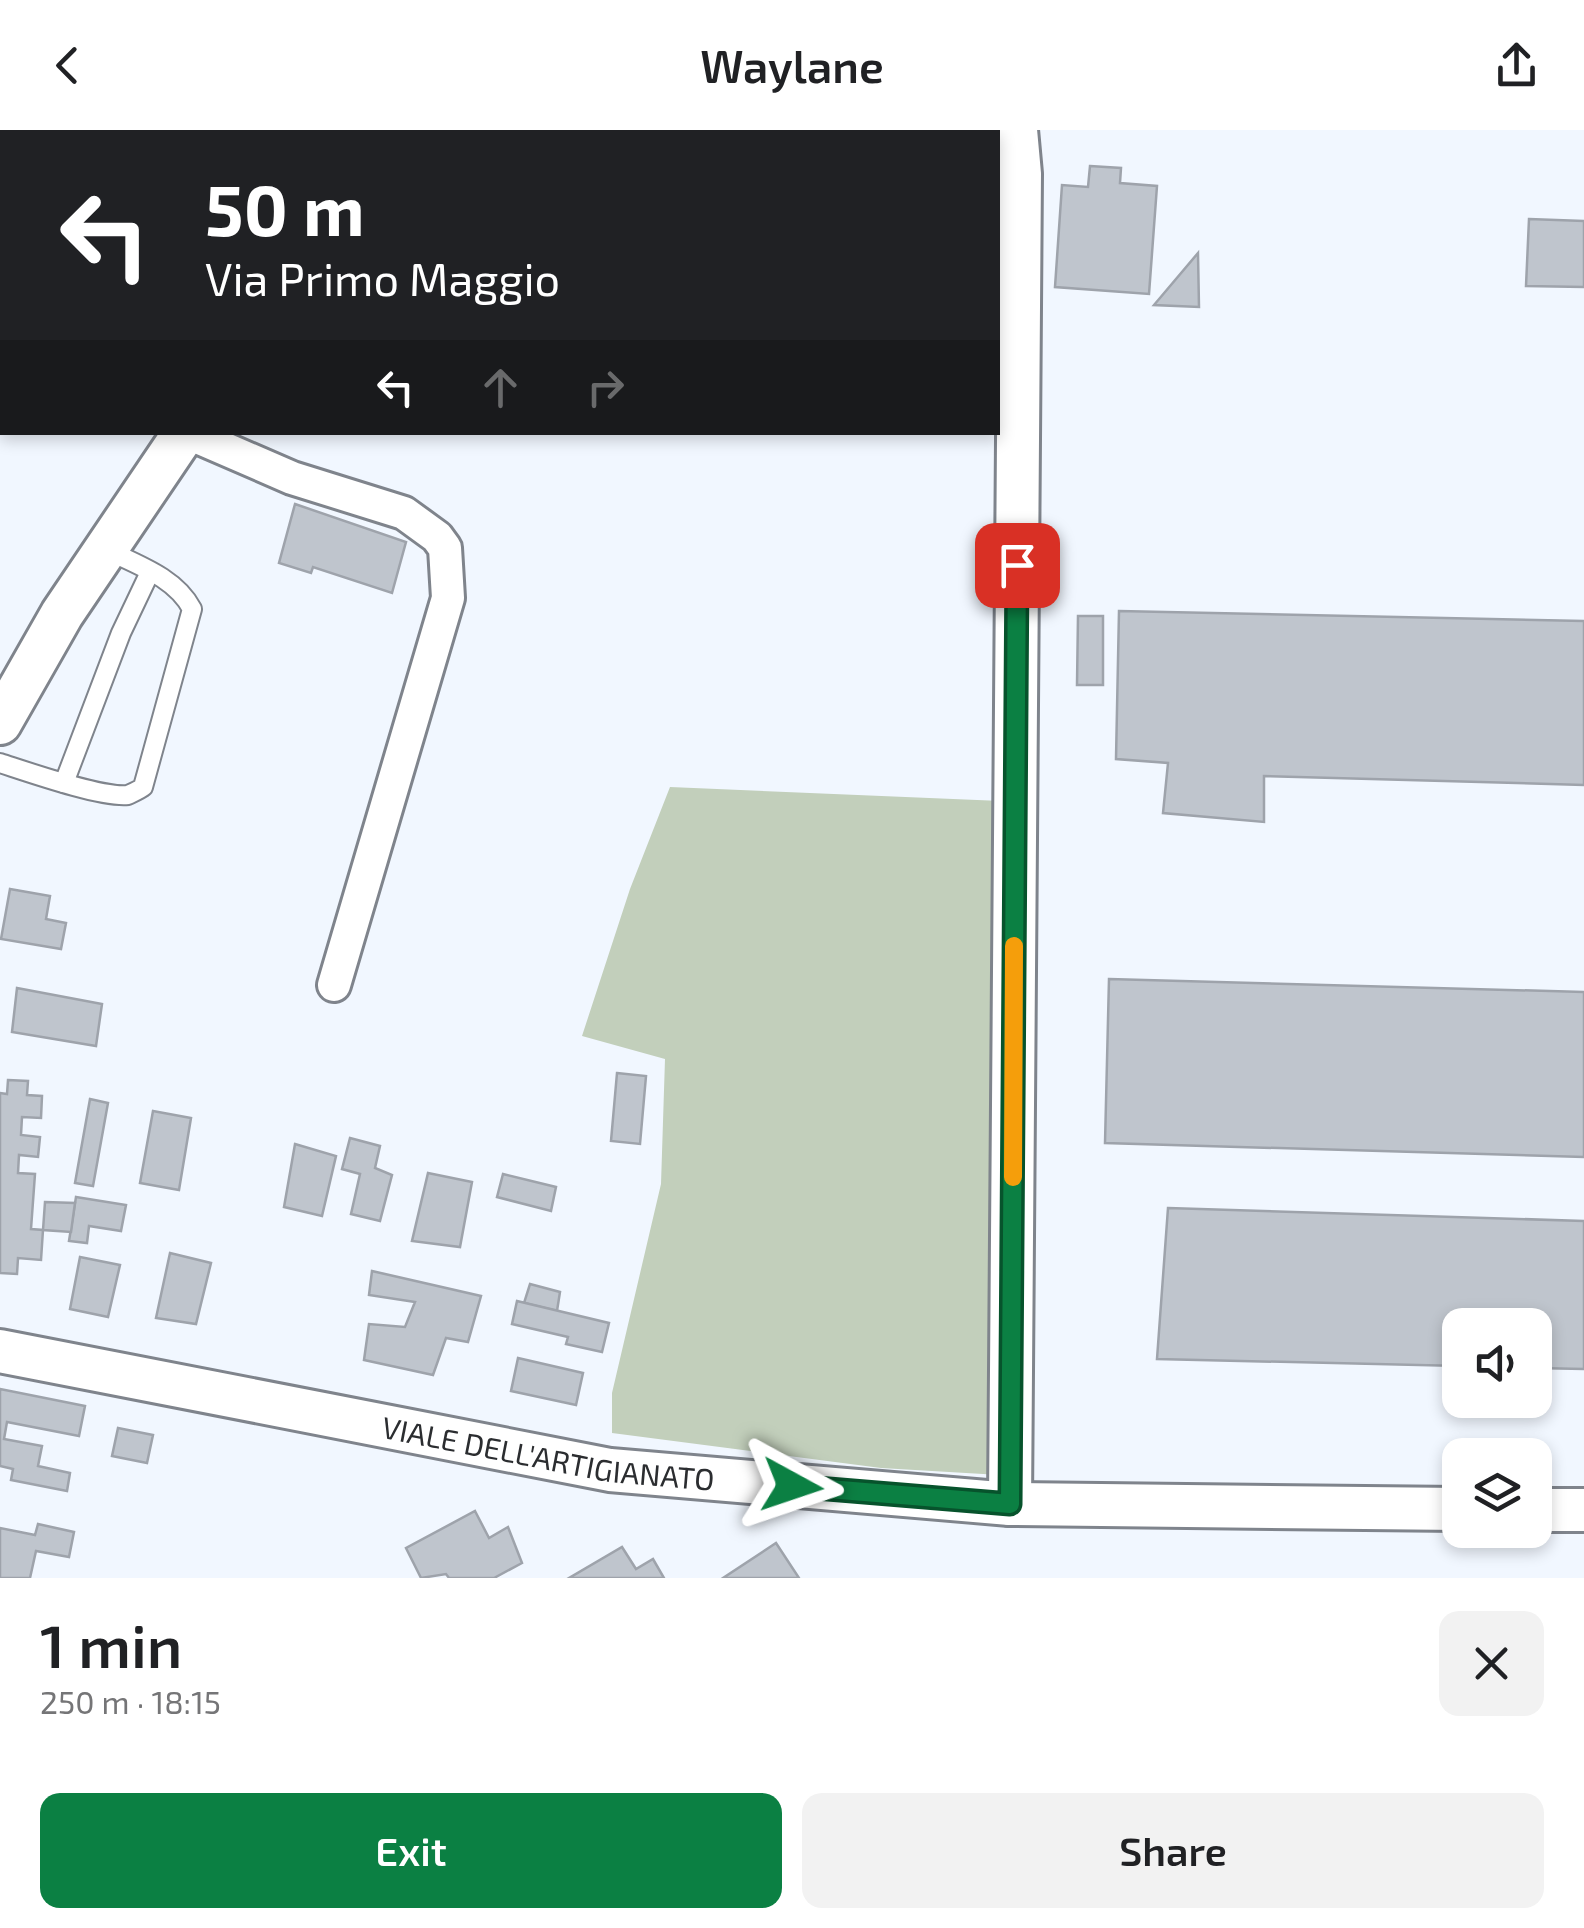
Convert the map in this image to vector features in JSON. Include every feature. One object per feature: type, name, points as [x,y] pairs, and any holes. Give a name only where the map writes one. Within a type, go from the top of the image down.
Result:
[{"type":"street","points":[[1010,1504],[1020,194],[1016,130]]},
{"type":"street","points":[[0,723],[62,614],[184,435]]},
{"type":"street","points":[[193,435],[292,478],[404,513],[437,537],[444,548],[448,598],[334,984]]},
{"type":"street","name":"VIALE DELL'ARTIGIANATO","points":[[0,1350],[610,1470],[1010,1504],[1442,1509]]},
{"type":"street","points":[[1552,1510],[1584,1510]]},
{"type":"lane","points":[[0,763],[64,783],[129,795],[143,788],[192,609],[183,592],[106,550]]},
{"type":"lane","points":[[64,783],[120,633],[150,572]]},
{"type":"green space","points":[[670,787],[1001,801],[1000,1475],[881,1468],[612,1433],[612,1393],[661,1184],[665,1059],[582,1036],[630,889]]},
{"type":"building","points":[[1090,166],[1121,168],[1120,183],[1157,186],[1149,294],[1055,287],[1062,185],[1088,187]]},
{"type":"building","points":[[1529,219],[1584,221],[1584,287],[1526,286]]},
{"type":"building","points":[[1198,253],[1199,307],[1154,305]]},
{"type":"building","points":[[295,504],[406,542],[392,593],[313,567],[311,573],[279,563]]},
{"type":"building","points":[[1119,611],[1584,621],[1584,785],[1264,776],[1264,822],[1163,813],[1168,763],[1116,759]]},
{"type":"building","points":[[1078,616],[1103,616],[1103,685],[1077,685]]},
{"type":"building","points":[[10,889],[50,896],[46,919],[66,923],[61,949],[1,939]]},
{"type":"building","points":[[1109,979],[1584,992],[1584,1157],[1105,1143]]},
{"type":"building","points":[[17,988],[102,1004],[96,1046],[12,1032]]},
{"type":"building","points":[[617,1073],[646,1076],[640,1144],[611,1141]]},
{"type":"building","points":[[8,1080],[28,1081],[27,1095],[42,1096],[41,1118],[22,1117],[21,1135],[40,1137],[38,1157],[19,1155],[18,1173],[35,1174],[31,1229],[43,1230],[41,1260],[18,1258],[17,1274],[0,1273],[0,1093],[7,1094]]},
{"type":"building","points":[[90,1099],[108,1103],[93,1186],[75,1183]]},
{"type":"building","points":[[153,1111],[191,1118],[179,1190],[140,1183]]},
{"type":"building","points":[[350,1138],[380,1146],[375,1168],[392,1175],[380,1221],[351,1214],[360,1174],[342,1169]]},
{"type":"building","points":[[295,1144],[336,1156],[322,1216],[284,1207]]},
{"type":"building","points":[[428,1173],[472,1182],[460,1247],[412,1241]]},
{"type":"building","points":[[503,1174],[556,1187],[551,1211],[497,1197]]},
{"type":"building","points":[[76,1197],[126,1205],[121,1231],[89,1226],[87,1243],[69,1241]]},
{"type":"building","points":[[45,1202],[75,1203],[71,1232],[43,1230]]},
{"type":"building","points":[[1168,1208],[1584,1221],[1584,1369],[1552,1368],[1552,1308],[1442,1308],[1442,1366],[1157,1359]]},
{"type":"building","points":[[170,1253],[211,1263],[196,1324],[156,1318]]},
{"type":"building","points":[[80,1257],[120,1265],[108,1317],[70,1309]]},
{"type":"building","points":[[372,1271],[481,1296],[468,1342],[446,1338],[433,1375],[364,1360],[369,1324],[405,1327],[415,1302],[369,1295]]},
{"type":"building","points":[[530,1284],[560,1292],[557,1311],[524,1303]]},
{"type":"building","points":[[517,1301],[609,1323],[602,1352],[566,1344],[568,1337],[512,1324]]},
{"type":"building","points":[[518,1358],[583,1373],[576,1405],[511,1391]]},
{"type":"building","points":[[0,1389],[85,1406],[79,1436],[7,1422],[4,1439],[42,1446],[38,1466],[70,1473],[67,1491],[11,1480],[13,1469],[0,1466]]},
{"type":"building","points":[[118,1428],[153,1435],[147,1463],[112,1456]]},
{"type":"building","points":[[475,1511],[489,1538],[508,1527],[522,1563],[494,1578],[449,1578],[446,1574],[421,1578],[406,1548]]},
{"type":"building","points":[[38,1524],[74,1532],[69,1557],[36,1551],[30,1578],[0,1578],[0,1528],[35,1535]]},
{"type":"building","points":[[776,1543],[799,1578],[723,1578]]},
{"type":"building","points":[[622,1547],[636,1569],[653,1559],[664,1578],[569,1578]]},
{"type":"slow traffic","points":[[1013,1177],[1014,946]]},
{"type":"route","points":[[792,1486],[1010,1504],[1017,565]]}]
